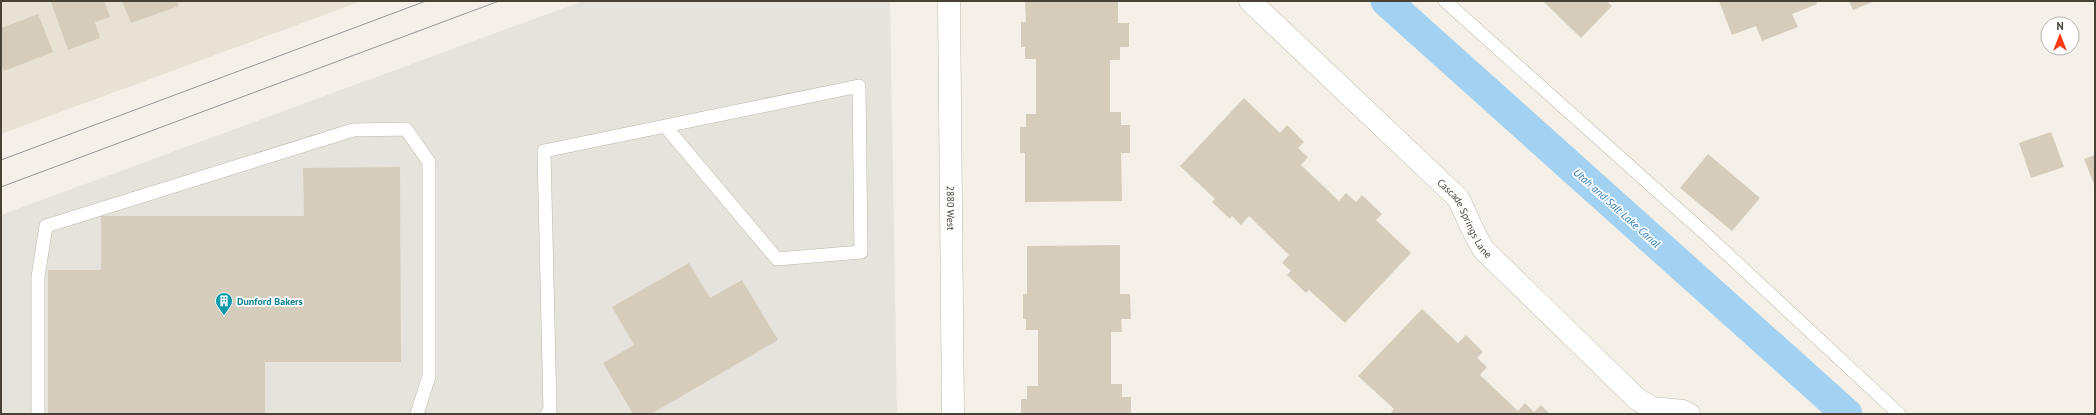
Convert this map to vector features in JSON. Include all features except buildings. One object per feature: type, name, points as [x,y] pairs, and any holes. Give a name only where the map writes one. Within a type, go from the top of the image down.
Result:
[{"type":"street","name":"2880 West","points":[[949,1],[953,414]]},
{"type":"street","name":"Cascade Springs Lane","points":[[1250,1],[1458,198],[1469,219],[1475,236],[1484,250],[1637,399],[1652,408],[1683,411],[1689,414]]},
{"type":"lane","points":[[1444,1],[1710,238],[1899,414]]},
{"type":"lane","points":[[547,414],[550,410],[544,151],[665,126],[859,86],[861,252],[777,259],[665,126]]},
{"type":"lane","points":[[38,414],[38,277],[46,226],[353,130],[406,129],[429,162],[429,376],[417,414]]},
{"type":"shaded area","points":[[1,1],[362,1],[1,134]]},
{"type":"shaded area","points":[[583,1],[890,1],[897,414],[1,414],[1,215]]},
{"type":"waterway","name":"Utah and Salt Lake Canal","points":[[1386,1],[1847,414]]},
{"type":"tram line","points":[[1,160],[426,1]]},
{"type":"tram line","points":[[1,187],[499,1]]},
{"type":"place","name":"Dunford Bakers","points":[[224,316]]}]
